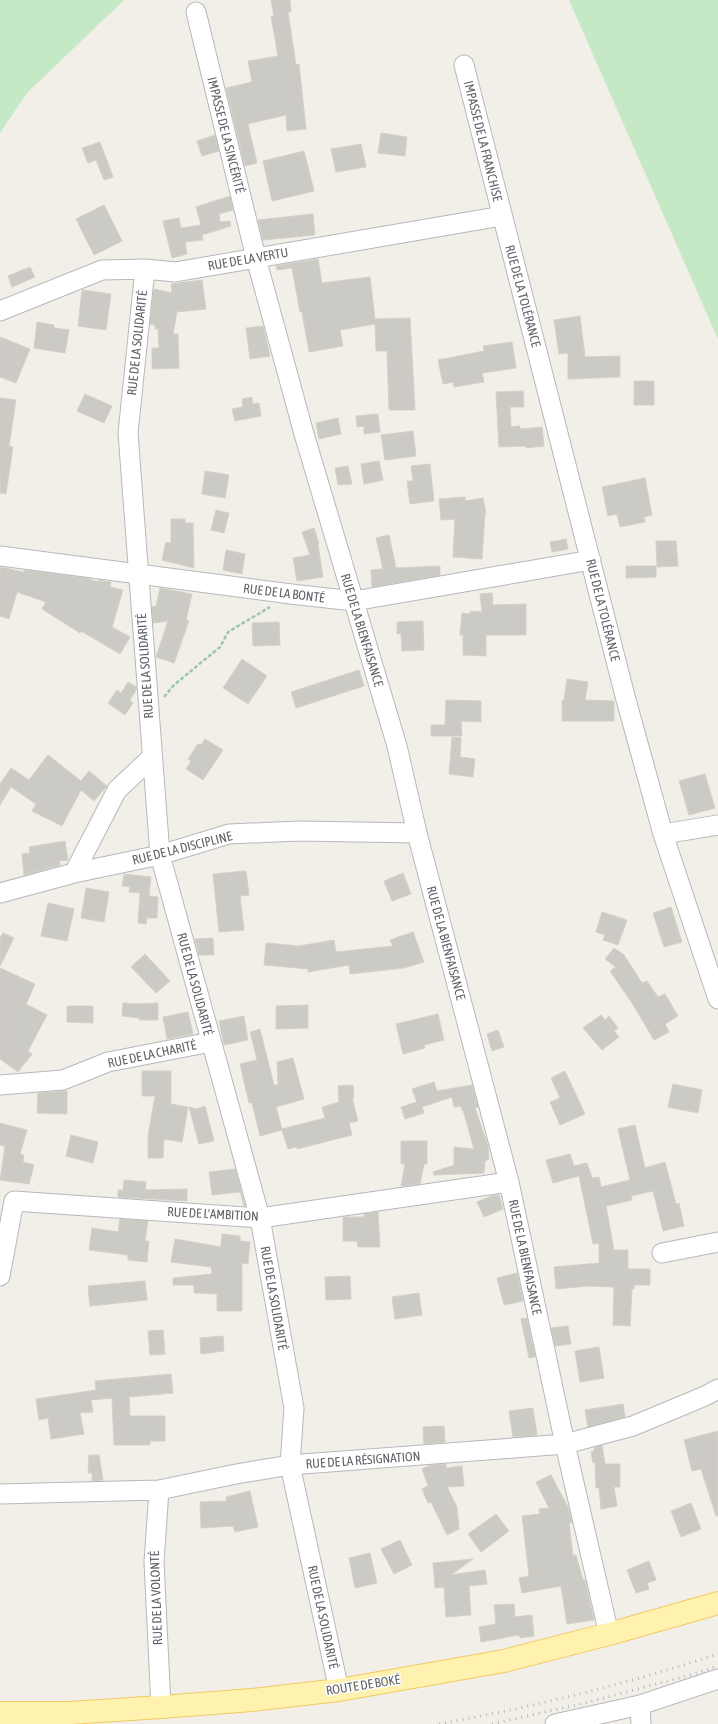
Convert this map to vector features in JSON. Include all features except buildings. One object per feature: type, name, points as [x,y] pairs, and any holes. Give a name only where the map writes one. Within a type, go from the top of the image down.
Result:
[{"type":"main road","name":"ROUTE DE BOKÉ","points":[[0,1713],[70,1712],[161,1707],[252,1700],[339,1690],[504,1661],[609,1634],[718,1603]]},
{"type":"street","name":"IMPASSE DE LA SINCÉRITÉ","points":[[196,12],[256,258]]},
{"type":"street","name":"IMPASSE DE LA FRANCHISE","points":[[464,66],[502,216]]},
{"type":"street","name":"RUE DE LA VERTU","points":[[0,311],[102,270],[145,268],[175,272],[502,216]]},
{"type":"street","name":"RUE DE LA TOLÉRANCE","points":[[502,216],[625,696],[663,834],[718,999]]},
{"type":"street","name":"RUE DE LA BIENFAISANCE","points":[[256,258],[304,434],[397,746],[417,833],[509,1182],[565,1444],[609,1634]]},
{"type":"street","name":"RUE DE LA SOLIDARITÉ","points":[[145,268],[128,433],[160,855],[260,1218],[294,1408],[290,1465],[339,1690]]},
{"type":"street","name":"RUE DE LA BONTÉ","points":[[0,556],[354,601],[591,560]]},
{"type":"street","points":[[74,873],[117,790],[152,757]]},
{"type":"street","points":[[663,834],[718,825]]},
{"type":"street","name":"RUE DE LA DISCIPLINE","points":[[0,893],[74,873],[160,855],[229,834],[299,831],[417,833]]},
{"type":"street","name":"RUE DE LA CHARITÉ","points":[[0,1085],[63,1080],[108,1062],[211,1042]]},
{"type":"street","name":"RUE DE L'AMBITION","points":[[0,1276],[14,1201],[260,1218],[509,1182]]},
{"type":"street","points":[[662,1253],[718,1242]]},
{"type":"street","name":"RUE DE LA RÉSIGNATION","points":[[0,1494],[159,1490],[236,1474],[290,1465],[565,1444],[633,1426],[705,1396],[718,1389]]},
{"type":"street","name":"RUE DE LA VOLONTÉ","points":[[159,1490],[154,1562],[161,1707]]},
{"type":"street","points":[[554,1724],[640,1705],[718,1679]]},
{"type":"street","points":[[640,1705],[641,1724]]},
{"type":"path","points":[[149,714],[174,685],[220,647],[228,632],[291,594]]},
{"type":"green space","points":[[0,0],[124,0],[27,93],[0,133]]},
{"type":"green space","points":[[569,0],[718,0],[718,339]]},
{"type":"railway","points":[[439,1724],[580,1694],[718,1654]]},
{"type":"railway","points":[[492,1724],[589,1702],[694,1674],[718,1666]]}]
